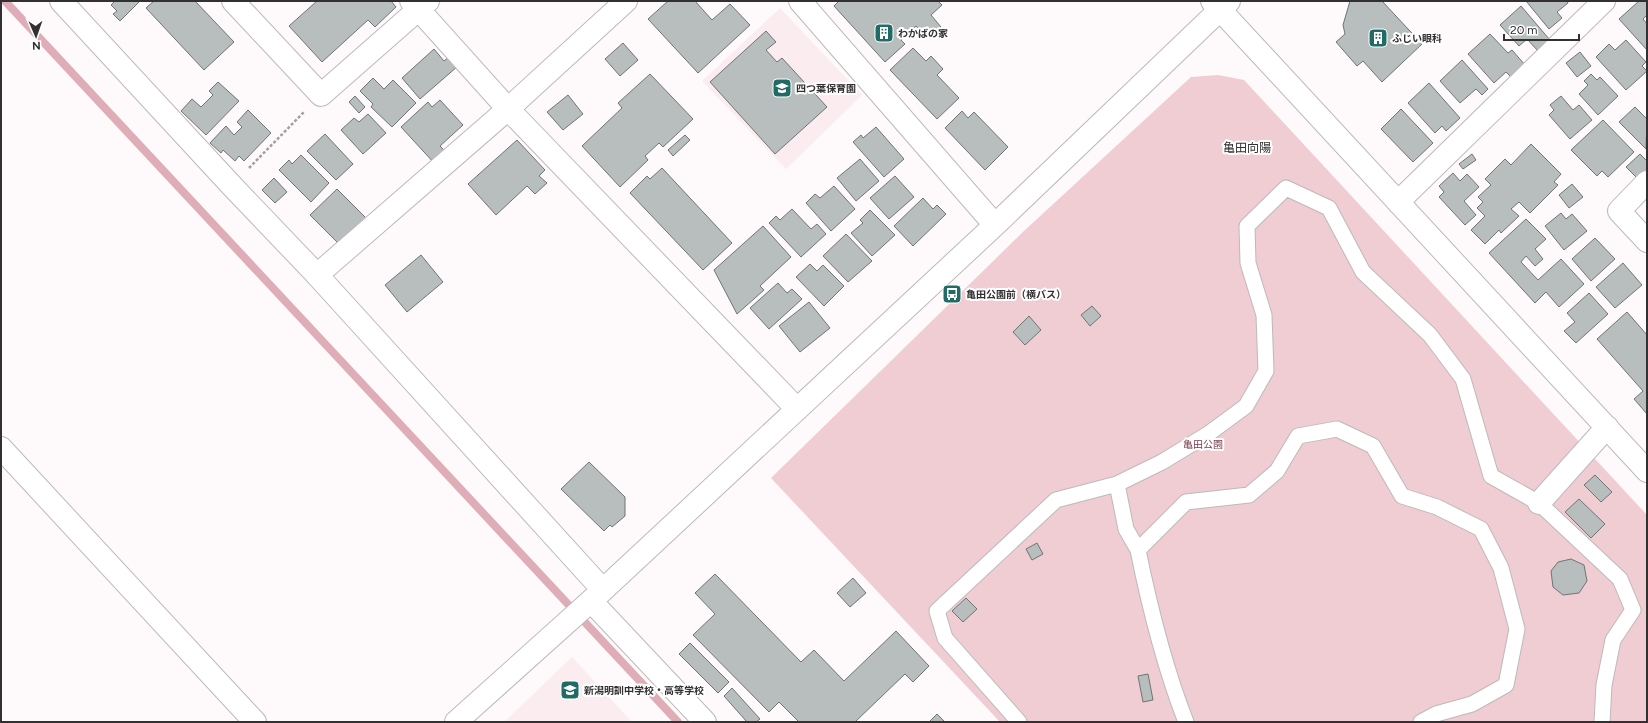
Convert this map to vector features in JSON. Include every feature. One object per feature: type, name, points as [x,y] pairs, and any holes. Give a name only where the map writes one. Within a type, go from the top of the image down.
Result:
[{"type":"street","points":[[61,1],[232,186],[318,276],[597,595],[705,722]]},
{"type":"street","points":[[233,1],[321,95],[420,4],[508,109],[797,409]]},
{"type":"street","points":[[318,276],[508,109],[626,1]]},
{"type":"street","points":[[800,1],[994,225]]},
{"type":"street","points":[[1398,202],[1604,1]]},
{"type":"street","points":[[456,722],[597,595],[994,225],[1220,4],[1398,202],[1647,470]]},
{"type":"street","points":[[1647,182],[1619,211],[1647,241]]},
{"type":"street","points":[[1539,502],[1607,427]]},
{"type":"street","points":[[1,448],[256,722]]},
{"type":"lane","points":[[1019,722],[944,638],[937,611],[1056,500],[1117,484],[1162,462],[1208,434],[1246,406],[1266,371],[1264,315],[1248,263],[1247,226],[1286,188],[1329,208],[1363,272],[1430,335],[1463,379],[1491,476],[1539,502],[1620,579],[1633,610],[1613,640],[1604,685],[1602,722]]},
{"type":"lane","points":[[1138,550],[1186,502],[1249,496],[1277,472],[1298,436],[1337,429],[1373,446],[1402,496],[1437,507],[1481,529],[1501,568],[1517,629],[1506,685],[1472,704],[1436,714],[1421,722]]},
{"type":"lane","points":[[1117,484],[1126,529],[1138,550],[1161,649],[1173,690],[1186,722]]},
{"type":"path","points":[[232,186],[321,95]]},
{"type":"shaded area","name":"四つ葉保育園","points":[[780,8],[862,95],[786,169],[702,81]]},
{"type":"shaded area","name":"新潟明訓中学校・高等学校","points":[[572,657],[632,722],[504,722]]},
{"type":"green space","name":"亀田公園","points":[[1218,75],[1244,80],[1647,515],[1647,722],[1000,722],[771,478],[1024,231],[1191,77]]},
{"type":"building","points":[[115,1],[140,1],[120,21],[113,14],[117,11],[111,5]]},
{"type":"building","points":[[154,1],[195,1],[234,42],[204,70],[146,8]]},
{"type":"building","points":[[317,1],[391,1],[396,7],[375,27],[368,20],[322,62],[289,26]]},
{"type":"building","points":[[668,1],[695,1],[712,20],[730,4],[750,25],[698,73],[648,19]]},
{"type":"building","name":"わかばの家","points":[[839,1],[938,1],[942,5],[931,15],[941,27],[928,38],[916,26],[901,40],[905,44],[885,62],[834,6]]},
{"type":"building","name":"ふじい眼科","points":[[1350,1],[1382,1],[1422,44],[1382,82],[1363,61],[1357,66],[1336,42],[1345,34],[1343,25]]},
{"type":"building","points":[[1526,1],[1567,1],[1568,3],[1557,12],[1562,18],[1549,29]]},
{"type":"building","points":[[1639,1],[1647,1],[1647,15],[1643,19],[1647,24],[1647,50],[1619,19]]},
{"type":"building","points":[[1521,6],[1550,40],[1538,51],[1527,39],[1519,46],[1500,25]]},
{"type":"building","points":[[766,31],[776,42],[766,50],[777,62],[782,58],[827,107],[775,154],[710,82]]},
{"type":"building","points":[[1490,34],[1508,53],[1512,50],[1525,65],[1512,78],[1506,72],[1494,83],[1468,54]]},
{"type":"building","points":[[1626,40],[1646,62],[1642,66],[1647,71],[1626,90],[1596,57],[1609,44],[1615,50]]},
{"type":"building","points":[[623,43],[638,60],[620,76],[605,59]]},
{"type":"building","points":[[913,48],[926,61],[931,56],[943,69],[937,75],[959,98],[937,119],[890,70]]},
{"type":"building","points":[[434,49],[444,61],[449,57],[458,66],[420,99],[402,78]]},
{"type":"building","points":[[1580,52],[1591,66],[1577,77],[1566,63]]},
{"type":"building","points":[[1462,60],[1488,89],[1482,95],[1476,89],[1460,103],[1440,81]]},
{"type":"building","points":[[650,74],[693,119],[663,147],[659,143],[645,156],[648,160],[620,187],[582,146],[622,108],[618,103]]},
{"type":"building","points":[[1591,74],[1597,80],[1600,77],[1618,96],[1598,115],[1579,94],[1588,85],[1584,81]]},
{"type":"building","points":[[373,78],[384,89],[393,80],[416,103],[392,127],[371,107],[373,104],[360,91]]},
{"type":"building","points":[[218,82],[239,101],[206,135],[181,111],[192,99],[201,107],[213,95],[209,91]]},
{"type":"building","points":[[1429,83],[1460,118],[1446,131],[1442,126],[1435,133],[1408,103]]},
{"type":"building","points":[[568,95],[583,114],[563,130],[547,112]]},
{"type":"building","points":[[355,96],[365,107],[359,113],[349,102]]},
{"type":"building","points":[[1561,96],[1573,110],[1579,105],[1592,120],[1570,139],[1549,115],[1554,110],[1550,105]]},
{"type":"building","points":[[440,100],[463,125],[440,146],[447,153],[435,164],[401,127],[428,102],[432,107]]},
{"type":"building","points":[[1635,107],[1647,119],[1646,149],[1619,122]]},
{"type":"building","points":[[1401,109],[1433,143],[1413,162],[1381,129]]},
{"type":"building","points":[[248,110],[271,133],[244,161],[239,156],[235,161],[223,150],[221,153],[210,143],[226,126],[234,135],[242,127],[237,122]]},
{"type":"building","points":[[962,111],[968,118],[974,112],[1008,147],[985,170],[945,128]]},
{"type":"building","points":[[368,114],[386,133],[363,154],[341,130],[354,118],[359,122]]},
{"type":"building","points":[[1603,120],[1634,152],[1608,177],[1602,171],[1597,176],[1571,150]]},
{"type":"building","points":[[876,127],[904,159],[884,177],[853,142],[861,135],[863,138]]},
{"type":"building","points":[[325,134],[353,164],[336,180],[307,151]]},
{"type":"building","points":[[685,135],[690,140],[673,156],[668,150]]},
{"type":"building","points":[[517,140],[545,170],[539,176],[547,183],[535,194],[527,186],[496,215],[468,184]]},
{"type":"building","points":[[1531,144],[1561,174],[1554,182],[1558,185],[1530,213],[1519,202],[1511,209],[1519,216],[1501,233],[1499,230],[1485,244],[1471,230],[1485,216],[1477,208],[1483,202],[1478,197],[1491,185],[1485,179],[1505,159],[1511,165]]},
{"type":"building","points":[[1472,154],[1476,160],[1463,169],[1459,164]]},
{"type":"building","points":[[1640,154],[1647,161],[1647,170],[1638,179],[1626,167]]},
{"type":"building","points":[[301,155],[329,183],[311,202],[279,170],[289,160],[292,164]]},
{"type":"building","points":[[860,159],[879,181],[856,201],[837,178]]},
{"type":"building","points":[[662,168],[732,243],[703,270],[630,193],[647,176],[650,179]]},
{"type":"building","points":[[1453,173],[1460,181],[1467,174],[1479,187],[1464,201],[1476,215],[1465,225],[1439,197],[1444,192],[1439,186]]},
{"type":"building","points":[[895,176],[914,197],[889,219],[870,198]]},
{"type":"building","points":[[274,178],[287,192],[275,203],[262,190]]},
{"type":"building","points":[[1572,184],[1583,197],[1569,208],[1559,195]]},
{"type":"building","points":[[834,186],[855,209],[831,231],[806,203],[815,194],[820,198]]},
{"type":"building","points":[[337,189],[366,218],[339,244],[310,215]]},
{"type":"building","points":[[923,198],[933,209],[937,205],[946,214],[913,246],[894,226]]},
{"type":"building","points":[[792,209],[811,229],[817,224],[826,234],[801,257],[769,223],[776,216],[780,220]]},
{"type":"building","points":[[870,210],[895,235],[872,256],[851,233],[863,223],[860,220]]},
{"type":"building","points":[[1561,213],[1566,219],[1572,214],[1587,231],[1564,250],[1545,226]]},
{"type":"building","points":[[1526,219],[1546,239],[1535,249],[1543,259],[1535,266],[1526,256],[1521,262],[1538,280],[1561,259],[1584,284],[1559,307],[1546,292],[1535,303],[1489,253]]},
{"type":"building","points":[[763,226],[791,257],[760,286],[764,290],[737,314],[714,270]]},
{"type":"building","points":[[846,234],[872,261],[848,282],[823,256]]},
{"type":"building","points":[[1595,238],[1615,259],[1591,281],[1572,259]]},
{"type":"building","points":[[421,255],[443,282],[407,312],[385,285]]},
{"type":"building","points":[[1623,263],[1642,285],[1615,308],[1596,287]]},
{"type":"building","points":[[810,264],[817,271],[823,265],[844,286],[824,306],[796,277]]},
{"type":"building","points":[[778,283],[787,293],[792,289],[802,299],[769,329],[750,308]]},
{"type":"building","points":[[1589,293],[1608,314],[1576,343],[1564,331],[1575,322],[1567,313]]},
{"type":"building","points":[[809,302],[830,328],[800,352],[779,326]]},
{"type":"building","points":[[1092,306],[1101,316],[1090,326],[1081,315]]},
{"type":"building","points":[[1627,312],[1647,335],[1647,414],[1634,399],[1643,391],[1597,339]]},
{"type":"building","points":[[1029,316],[1041,330],[1025,345],[1013,332]]},
{"type":"building","points":[[589,462],[625,497],[625,516],[612,527],[610,525],[604,531],[561,489]]},
{"type":"building","points":[[1595,475],[1612,492],[1601,502],[1584,485]]},
{"type":"building","points":[[1579,499],[1605,524],[1591,538],[1565,512]]},
{"type":"building","points":[[1037,543],[1043,554],[1032,560],[1026,549]]},
{"type":"building","points":[[1571,559],[1584,565],[1587,581],[1579,593],[1563,595],[1553,587],[1551,571],[1558,562]]},
{"type":"building","points":[[715,574],[801,662],[814,650],[844,681],[896,631],[929,666],[913,682],[905,674],[855,722],[799,722],[779,702],[769,712],[693,635],[715,614],[695,593]]},
{"type":"building","points":[[853,578],[866,593],[850,607],[837,593]]},
{"type":"building","points":[[966,598],[977,609],[963,622],[952,611]]},
{"type":"building","points":[[690,643],[729,682],[718,693],[679,654]]},
{"type":"building","points":[[1148,674],[1153,700],[1143,702],[1138,676]]},
{"type":"building","points":[[732,688],[760,719],[756,722],[747,722],[724,696]]},
{"type":"building","points":[[937,714],[945,722],[929,722]]},
{"type":"waterway","points":[[5,1],[678,722]]},
{"type":"place","name":"わかばの家","points":[[884,33]]},
{"type":"place","name":"ふじい眼科","points":[[1378,38]]},
{"type":"place","name":"四つ葉保育園","points":[[782,88]]},
{"type":"place","name":"亀田公園前（横バス）","points":[[952,294]]},
{"type":"place","name":"新潟明訓中学校・高等学校","points":[[570,690]]},
{"type":"district","name":"亀田向陽","points":[[1247,148]]}]
